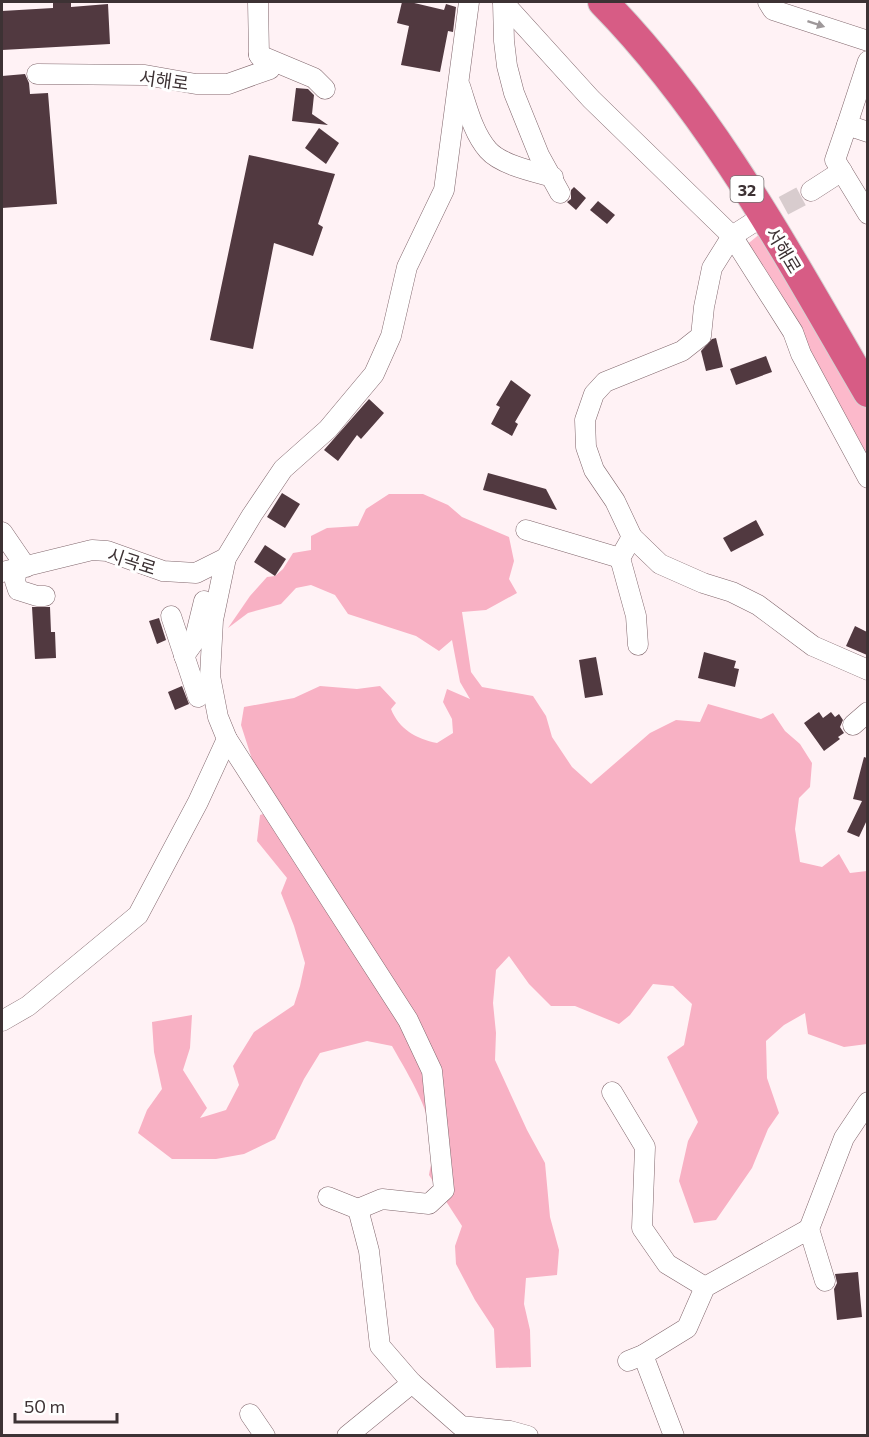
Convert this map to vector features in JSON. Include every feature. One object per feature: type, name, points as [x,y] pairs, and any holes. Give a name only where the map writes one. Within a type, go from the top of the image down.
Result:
[{"type":"highway","name":"서해로","points":[[603,2],[662,67],[716,142],[742,181],[867,392]]},
{"type":"highway","name":"서해로","points":[[627,2],[692,77],[753,164],[867,354]]},
{"type":"street","name":"서해로","points":[[37,74],[145,75],[196,84],[228,84],[270,69],[259,55],[258,2]]},
{"type":"street","points":[[184,656],[190,650],[196,635],[218,562],[283,469],[328,429],[374,374],[391,336],[407,267],[444,190],[469,2]]},
{"type":"street","points":[[459,82],[472,122],[489,151],[503,161],[557,185],[539,155],[514,93],[507,66],[503,2]]},
{"type":"street","points":[[503,2],[591,99],[732,236],[793,332],[801,354],[867,478]]},
{"type":"street","points":[[768,2],[773,10],[867,41]]},
{"type":"street","points":[[259,55],[314,78],[325,89]]},
{"type":"street","points":[[867,61],[836,160],[867,214]]},
{"type":"street","points":[[847,125],[867,132]]},
{"type":"street","points":[[811,191],[842,171]]},
{"type":"street","points":[[757,220],[732,236],[712,268],[701,336],[682,351],[605,382],[594,394],[585,420],[586,447],[594,470],[615,501],[632,537],[660,564],[703,583],[732,592],[758,605],[813,646],[867,670]]},
{"type":"street","points":[[526,530],[620,558]]},
{"type":"street","points":[[2,532],[15,570],[18,590],[37,597],[45,596]]},
{"type":"street","points":[[632,537],[620,558],[636,616],[638,645]]},
{"type":"street","name":"시곡로","points":[[15,570],[92,550],[107,551],[163,571],[196,573],[218,562]]},
{"type":"street","points":[[218,562],[210,676],[218,717],[227,739],[408,1020],[432,1071],[444,1190],[429,1204],[382,1199],[358,1209],[328,1197]]},
{"type":"street","points":[[171,616],[198,697]]},
{"type":"street","points":[[2,1021],[28,1006],[138,915],[198,802],[227,739]]},
{"type":"street","points":[[612,1092],[645,1147],[642,1228],[667,1264],[705,1287]]},
{"type":"street","points":[[825,1281],[809,1229],[844,1138],[867,1102]]},
{"type":"street","points":[[358,1209],[369,1251],[380,1346],[412,1383],[461,1426],[510,1431],[528,1436]]},
{"type":"street","points":[[674,1436],[636,1358],[687,1328],[705,1287],[809,1229]]},
{"type":"street","points":[[347,1436],[412,1383]]},
{"type":"street","points":[[250,1414],[265,1436]]},
{"type":"shaded area","points":[[761,233],[867,410],[867,466],[744,247]]},
{"type":"shaded area","points":[[389,494],[423,494],[448,505],[462,517],[509,537],[514,561],[509,579],[517,593],[486,610],[462,612],[471,672],[482,687],[533,696],[546,716],[552,737],[572,767],[591,784],[650,733],[676,720],[700,722],[708,704],[761,719],[773,713],[785,731],[800,744],[812,763],[810,787],[799,798],[795,829],[800,862],[822,867],[839,854],[850,873],[867,871],[867,1044],[844,1047],[808,1034],[805,1013],[784,1025],[766,1041],[767,1078],[779,1113],[768,1129],[752,1168],[716,1220],[694,1223],[679,1181],[688,1141],[698,1122],[667,1057],[684,1045],[692,1004],[673,986],[653,984],[630,1015],[619,1024],[575,1006],[551,1006],[529,984],[509,956],[496,970],[493,1003],[496,1033],[495,1060],[545,1163],[550,1217],[559,1250],[557,1275],[526,1278],[524,1304],[530,1330],[531,1367],[496,1368],[494,1329],[456,1264],[455,1246],[462,1226],[429,1175],[433,1151],[425,1110],[392,1046],[367,1041],[320,1053],[304,1079],[275,1139],[244,1154],[216,1159],[172,1159],[138,1133],[147,1110],[162,1089],[154,1052],[152,1022],[192,1015],[190,1048],[183,1070],[207,1108],[200,1118],[226,1110],[239,1085],[233,1066],[254,1032],[294,1005],[300,986],[305,963],[281,893],[287,878],[257,841],[260,815],[269,812],[241,725],[244,707],[294,698],[320,686],[357,689],[380,686],[396,703],[391,709],[394,716],[409,732],[437,743],[453,733],[452,719],[443,702],[447,689],[470,699],[460,682],[452,640],[439,651],[416,636],[348,614],[335,595],[311,585],[296,588],[281,604],[248,613],[228,628],[250,596],[267,577],[275,576],[283,569],[293,553],[311,550],[311,536],[327,528],[358,526],[366,509]]},
{"type":"building","points":[[53,2],[71,2],[71,7],[108,4],[110,44],[2,50],[2,11],[53,8]]},
{"type":"building","points":[[402,2],[444,10],[446,4],[456,7],[453,32],[448,31],[440,72],[401,65],[409,26],[397,23]]},
{"type":"building","points":[[25,74],[30,94],[48,93],[57,204],[2,208],[2,76]]},
{"type":"building","points":[[296,88],[308,89],[314,95],[312,114],[328,125],[292,121]]},
{"type":"building","points":[[319,128],[339,143],[326,164],[305,148]]},
{"type":"building","points":[[249,155],[335,174],[318,224],[323,227],[313,256],[274,243],[253,349],[210,340]]},
{"type":"building","points":[[574,187],[586,198],[576,210],[567,202],[571,199],[571,190]]},
{"type":"building","points":[[598,201],[615,215],[607,224],[590,210]]},
{"type":"building","points":[[716,338],[723,367],[706,371],[701,351],[712,339]]},
{"type":"building","points":[[766,356],[772,372],[736,385],[730,369]]},
{"type":"building","points":[[511,380],[531,395],[515,422],[518,424],[512,436],[491,424],[500,407],[496,405]]},
{"type":"building","points":[[369,399],[384,413],[361,439],[357,435],[338,461],[324,450]]},
{"type":"building","points":[[488,473],[546,489],[557,510],[483,490]]},
{"type":"building","points":[[282,493],[300,504],[285,528],[267,517]]},
{"type":"building","points":[[756,520],[764,535],[731,552],[723,538]]},
{"type":"building","points":[[265,545],[286,559],[275,576],[254,562]]},
{"type":"building","points":[[32,607],[50,607],[51,632],[55,632],[56,658],[35,659]]},
{"type":"building","points":[[159,618],[166,640],[157,644],[149,621]]},
{"type":"building","points":[[855,626],[867,632],[867,655],[846,646]]},
{"type":"building","points":[[704,652],[736,661],[734,668],[739,669],[735,687],[698,678]]},
{"type":"building","points":[[596,657],[603,695],[585,698],[579,660]]},
{"type":"building","points":[[182,686],[189,704],[175,710],[168,692]]},
{"type":"building","points":[[819,712],[823,718],[831,712],[835,717],[839,714],[843,720],[840,727],[844,733],[824,751],[804,723]]},
{"type":"building","points":[[864,757],[867,758],[867,820],[859,837],[847,832],[862,801],[853,799]]},
{"type":"building","points":[[858,1272],[862,1317],[837,1320],[835,1274]]},
{"type":"tunnel","points":[[757,220],[811,191]]}]
